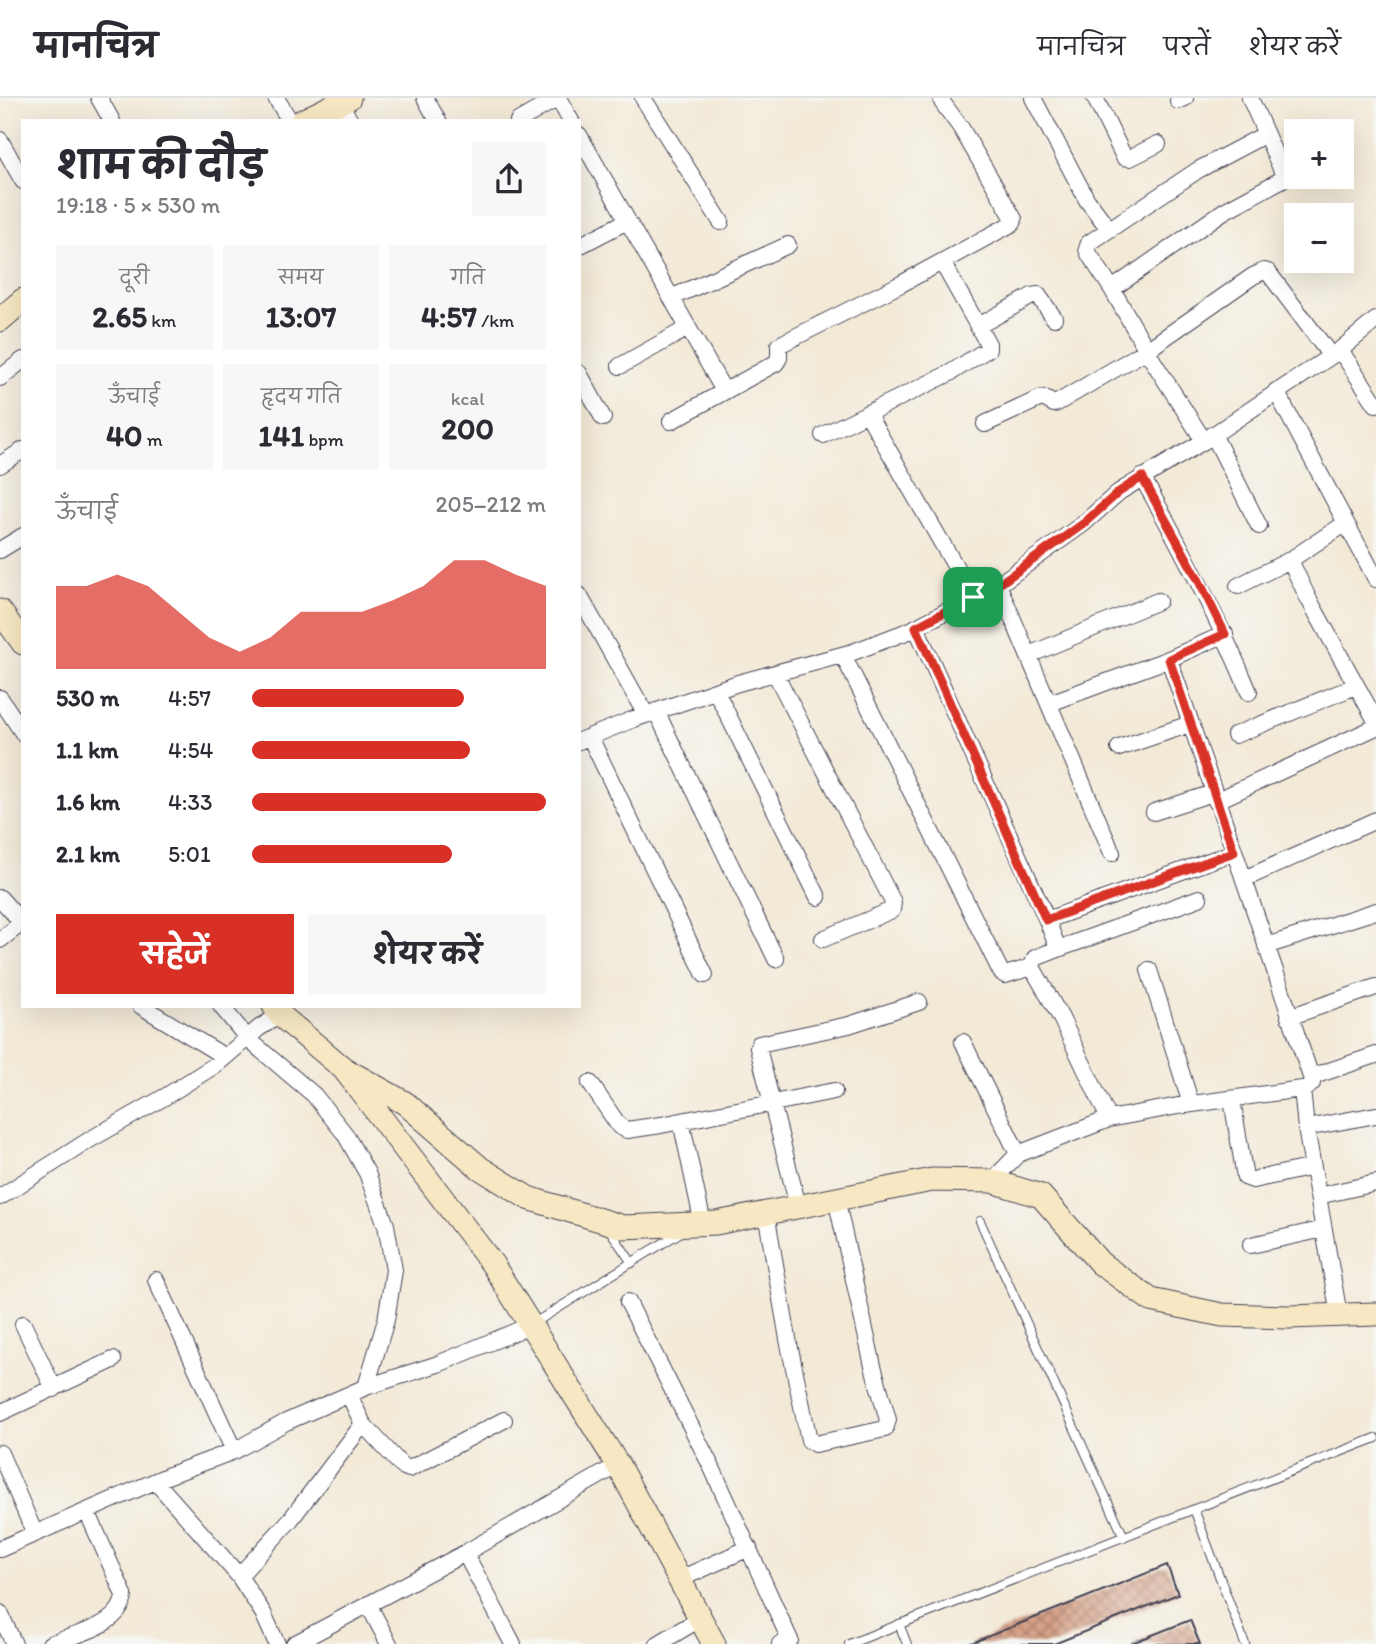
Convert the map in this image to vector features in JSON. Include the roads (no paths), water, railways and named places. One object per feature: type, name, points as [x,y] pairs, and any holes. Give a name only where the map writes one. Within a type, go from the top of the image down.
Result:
[{"type":"street","points":[[99,98],[111,119]]},
{"type":"street","points":[[276,98],[289,119]]},
{"type":"street","points":[[425,98],[437,119]]},
{"type":"street","points":[[521,119],[558,98],[570,119]]},
{"type":"street","points":[[643,98],[721,222]]},
{"type":"street","points":[[1033,98],[1087,200],[1109,229]]},
{"type":"street","points":[[1095,98],[1124,157],[1130,158],[1158,144]]},
{"type":"street","points":[[1112,289],[1224,211],[1281,180],[1283,173],[1250,98]]},
{"type":"street","points":[[671,421],[776,363],[779,358],[779,345],[942,262],[1014,221],[961,128],[942,102]]},
{"type":"street","points":[[308,119],[346,107]]},
{"type":"street","points":[[1259,526],[1209,437],[1147,350],[1087,249],[1089,243],[1198,170],[1266,134]]},
{"type":"street","points":[[0,140],[21,177]]},
{"type":"street","points":[[581,144],[586,165],[627,221],[724,391]]},
{"type":"street","points":[[581,245],[627,221]]},
{"type":"street","points":[[671,298],[788,245]]},
{"type":"street","points":[[823,435],[950,373],[988,349],[988,344],[942,262]]},
{"type":"street","points":[[985,424],[1039,399],[1058,403],[1147,350],[1264,271],[1268,272],[1376,404]]},
{"type":"street","points":[[978,326],[1038,295],[1054,318]]},
{"type":"street","points":[[0,320],[21,302]]},
{"type":"street","points":[[705,975],[585,739],[716,691],[843,655],[916,627],[973,597],[998,583],[1083,524],[1119,492],[1209,437],[1335,353],[1376,320]]},
{"type":"street","points":[[620,366],[688,328]]},
{"type":"street","points":[[0,378],[21,362]]},
{"type":"street","points":[[581,377],[603,418]]},
{"type":"street","points":[[1276,391],[1376,579]]},
{"type":"street","points":[[867,413],[973,597]]},
{"type":"street","points":[[0,465],[21,451]]},
{"type":"street","points":[[1142,477],[1198,579],[1249,692]]},
{"type":"street","points":[[1238,586],[1290,560],[1346,523]]},
{"type":"street","points":[[0,550],[21,537]]},
{"type":"street","points":[[1290,560],[1376,721]]},
{"type":"street","points":[[998,583],[1112,853]]},
{"type":"street","points":[[581,598],[651,713],[776,959]]},
{"type":"street","points":[[1029,655],[1158,601]]},
{"type":"street","points":[[916,627],[1058,949]]},
{"type":"street","points":[[1049,703],[1169,659],[1225,634]]},
{"type":"street","points":[[843,655],[1001,972],[1010,975],[1032,967]]},
{"type":"street","points":[[1169,659],[1266,946],[1307,1083],[1306,1128],[1339,1315]]},
{"type":"street","points":[[775,673],[893,902],[892,910],[823,939]]},
{"type":"street","points":[[1235,735],[1356,686]]},
{"type":"street","points":[[716,691],[818,897]]},
{"type":"street","points":[[0,698],[21,730]]},
{"type":"street","points":[[1119,748],[1190,724]]},
{"type":"street","points":[[1154,812],[1215,797],[1376,727]]},
{"type":"street","points":[[1244,879],[1376,820]]},
{"type":"street","points":[[1046,920],[1234,852]]},
{"type":"street","points":[[0,898],[21,922]]},
{"type":"street","points":[[1110,1119],[1061,1018],[1032,967],[1035,958],[1199,898]]},
{"type":"street","points":[[1266,946],[1376,911]]},
{"type":"street","points":[[0,940],[21,924]]},
{"type":"street","points":[[1149,970],[1191,1104]]},
{"type":"street","points":[[1289,1017],[1376,987]]},
{"type":"street","points":[[798,1206],[758,1048],[760,1044],[849,1025],[919,1002]]},
{"type":"street","points":[[144,1008],[225,1057]]},
{"type":"street","points":[[222,1008],[248,1039],[314,1095],[345,1134],[366,1173],[386,1225],[394,1270],[386,1320],[366,1387]]},
{"type":"street","points":[[0,1197],[225,1057],[279,1010],[344,1069],[493,1265],[618,1465],[714,1644]]},
{"type":"street","points":[[962,1042],[1018,1154]]},
{"type":"street","points":[[992,1181],[1018,1154],[1110,1119],[1191,1104],[1232,1100],[1307,1083],[1376,1055]]},
{"type":"street","points":[[344,1069],[405,1103],[480,1168],[528,1198],[623,1227],[698,1224],[932,1180],[992,1181],[1041,1196],[1100,1263],[1151,1300],[1222,1315],[1289,1317],[1376,1314]]},
{"type":"street","points":[[590,1083],[622,1128],[627,1130],[834,1091]]},
{"type":"street","points":[[1232,1100],[1245,1177],[1253,1180],[1313,1167]]},
{"type":"street","points":[[1306,1128],[1376,1115]]},
{"type":"street","points":[[681,1121],[698,1224]]},
{"type":"street","points":[[1318,1196],[1376,1182]]},
{"type":"street","points":[[766,1213],[809,1440],[815,1444],[874,1433],[886,1429],[888,1420],[873,1366],[836,1198]]},
{"type":"street","points":[[1251,1245],[1324,1229]]},
{"type":"street","points":[[156,1280],[234,1451]]},
{"type":"street","points":[[628,1302],[712,1468],[788,1643]]},
{"type":"street","points":[[23,1324],[54,1389]]},
{"type":"street","points":[[0,1549],[234,1451],[286,1422],[366,1387],[425,1368],[531,1325]]},
{"type":"street","points":[[0,1413],[113,1360]]},
{"type":"street","points":[[349,1395],[363,1424],[401,1466],[409,1469],[504,1420]]},
{"type":"street","points":[[239,1576],[291,1518],[363,1424]]},
{"type":"street","points":[[0,1453],[35,1534]]},
{"type":"street","points":[[294,1644],[466,1553],[618,1465]]},
{"type":"street","points":[[156,1482],[239,1576],[263,1613],[277,1644]]},
{"type":"street","points":[[50,1644],[113,1618],[124,1604],[124,1595],[87,1511]]},
{"type":"street","points":[[680,1579],[749,1548]]},
{"type":"street","points":[[466,1553],[513,1644]]},
{"type":"street","points":[[369,1604],[389,1644]]},
{"type":"street","points":[[0,1613],[14,1644]]},
{"type":"street","points":[[658,1644],[701,1618]]},
{"type":"lane","points":[[604,1221],[632,1263]]},
{"type":"lane","points":[[980,1221],[1124,1537]]},
{"type":"lane","points":[[531,1325],[698,1224]]},
{"type":"lane","points":[[849,1644],[1376,1438]]},
{"type":"lane","points":[[1194,1509],[1245,1644]]},
{"type":"lane","points":[[899,1624],[907,1644]]}]
